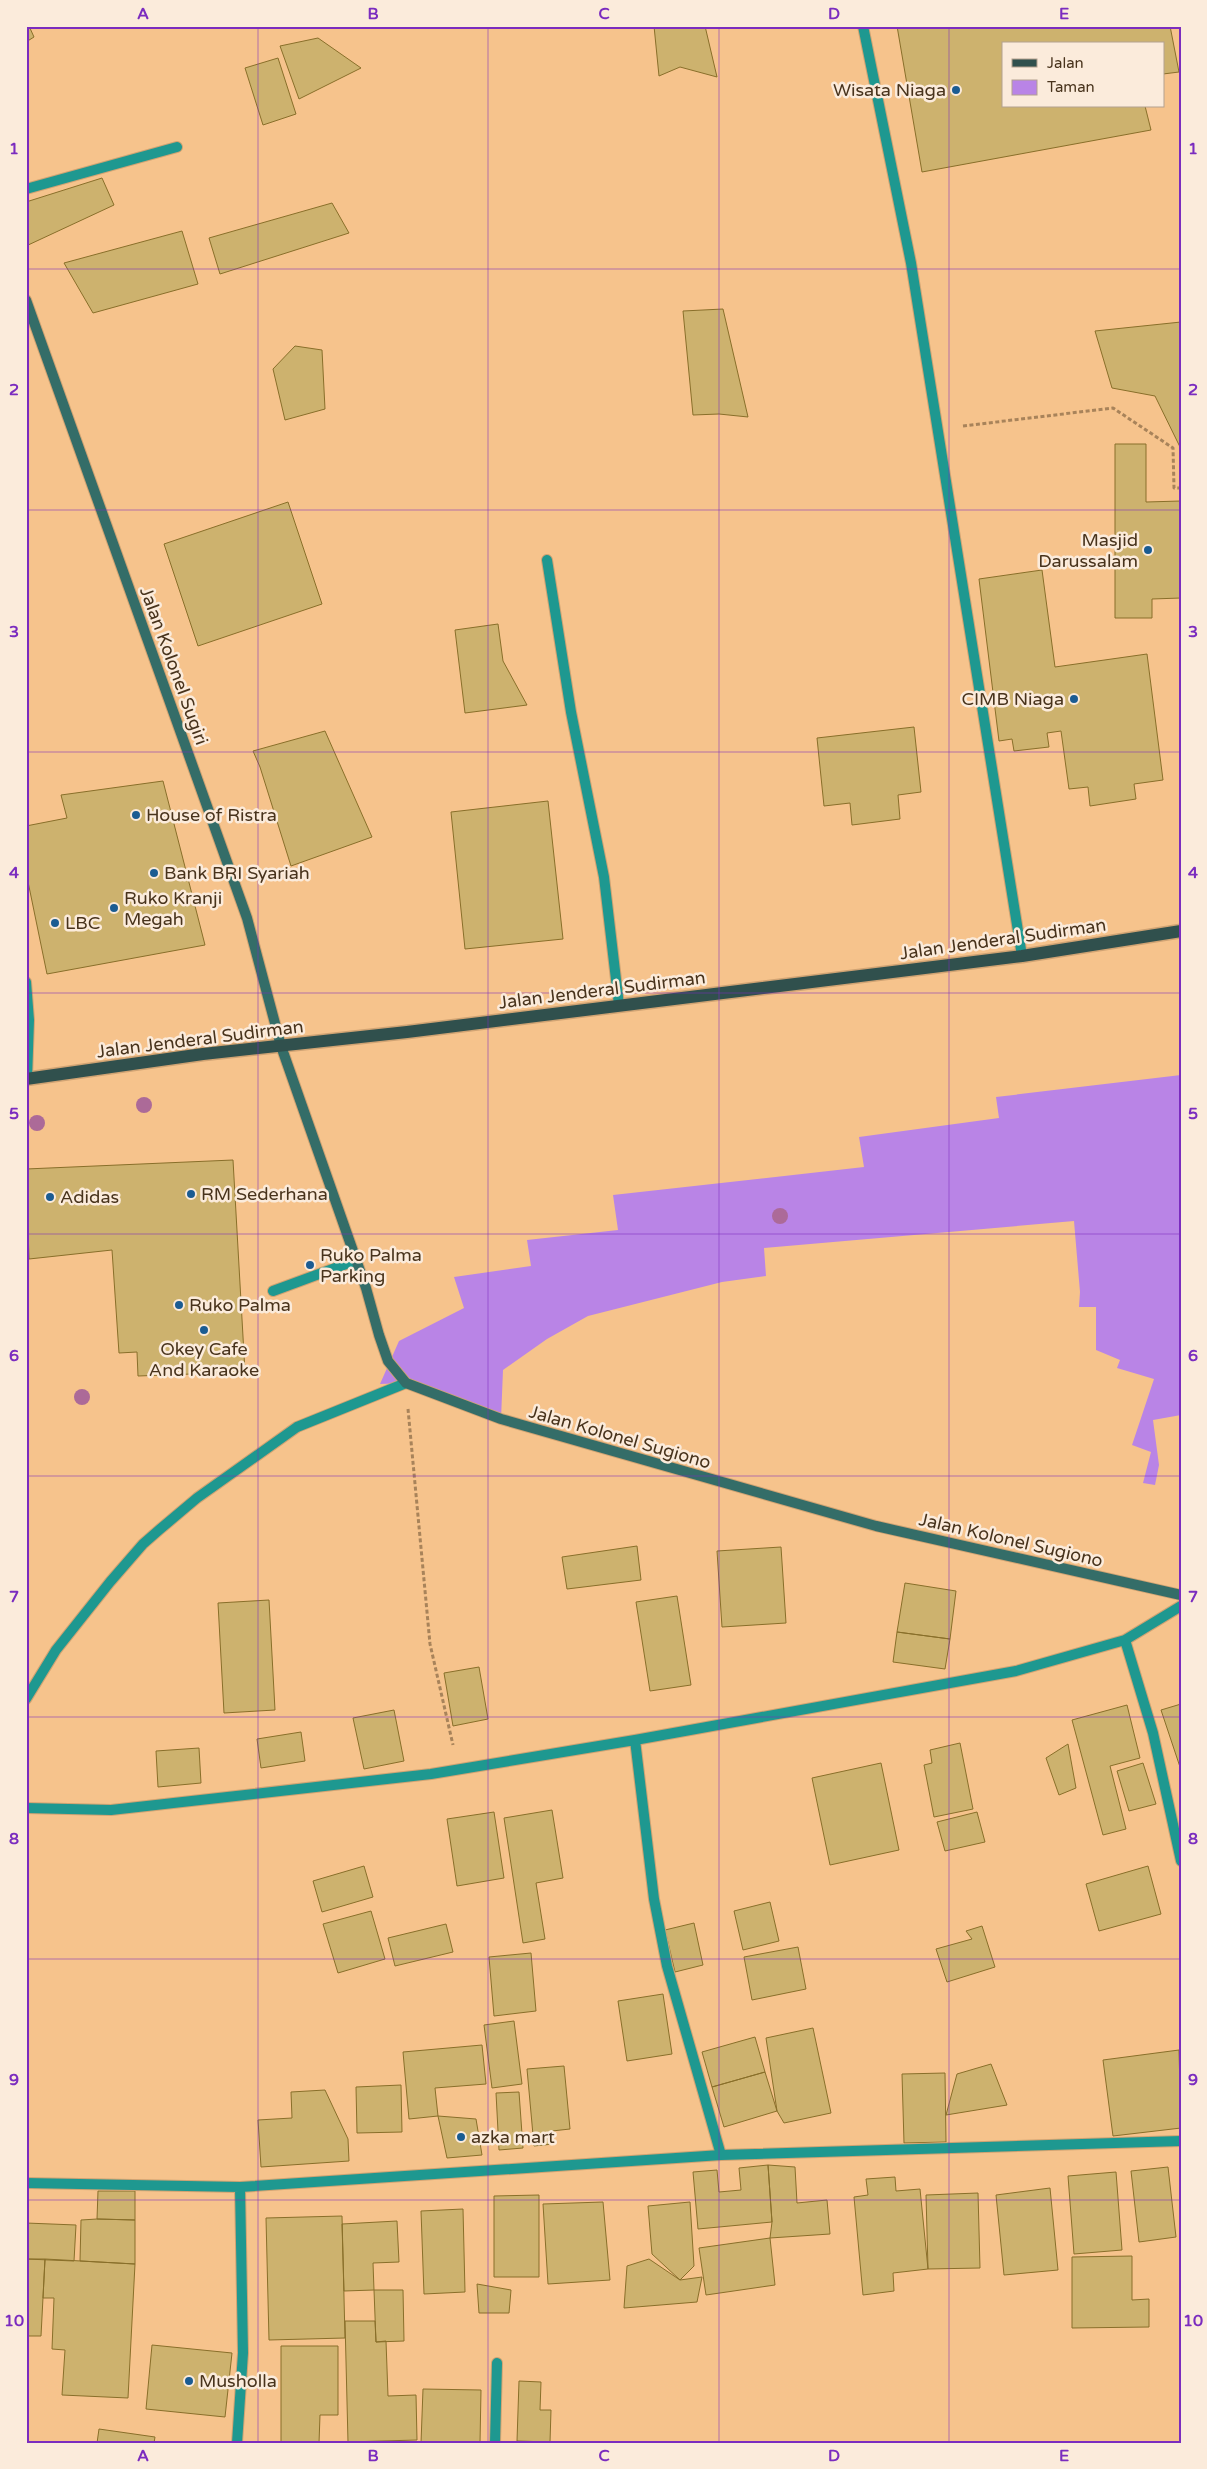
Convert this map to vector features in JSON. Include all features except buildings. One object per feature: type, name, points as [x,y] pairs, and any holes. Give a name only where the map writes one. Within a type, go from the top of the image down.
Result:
[{"type":"main road","name":"Jalan Kolonel Sugiri","points":[[26,300],[248,918],[281,1046]]},
{"type":"main road","name":"Jalan Jenderal Sudirman","points":[[27,1079],[203,1054],[407,1032],[1022,956],[1181,930]]},
{"type":"main road","name":"Jalan Kolonel Sugiono","points":[[281,1046],[357,1260],[388,1361],[406,1383],[501,1419],[876,1526],[1181,1595]]},
{"type":"street","points":[[863,26],[911,263],[1022,956]]},
{"type":"street","points":[[26,189],[178,147]]},
{"type":"street","points":[[547,560],[571,712],[604,877],[619,1005]]},
{"type":"street","points":[[26,982],[30,1020],[27,1079]]},
{"type":"street","points":[[273,1291],[357,1260]]},
{"type":"street","points":[[26,1699],[56,1650],[110,1582],[143,1544],[185,1509],[296,1427],[406,1383]]},
{"type":"street","points":[[26,1808],[110,1810],[459,1770],[635,1740],[1016,1671],[1125,1640],[1181,1606]]},
{"type":"street","points":[[1125,1640],[1153,1733],[1181,1860]]},
{"type":"street","points":[[635,1740],[654,1899],[667,1966],[721,2155]]},
{"type":"street","points":[[26,2183],[240,2187],[721,2155],[1181,2140]]},
{"type":"street","points":[[237,2443],[243,2353],[240,2187]]},
{"type":"street","points":[[495,2443],[496,2363]]},
{"type":"path","points":[[937,429],[1113,408],[1173,448],[1174,488],[1181,488]]},
{"type":"path","points":[[406,1383],[430,1644],[459,1770]]},
{"type":"green space","points":[[1181,1075],[1181,1415],[1153,1420],[1159,1465],[1155,1485],[1143,1483],[1151,1452],[1132,1445],[1154,1379],[1117,1368],[1120,1360],[1096,1350],[1096,1307],[1079,1307],[1080,1292],[1074,1221],[764,1248],[766,1276],[722,1282],[588,1316],[547,1339],[503,1370],[501,1419],[406,1383],[380,1384],[399,1341],[464,1308],[454,1277],[531,1266],[527,1240],[618,1230],[613,1195],[864,1167],[859,1137],[999,1118],[996,1097]]},
{"type":"place","name":"Wisata Niaga","points":[[956,90]]},
{"type":"place","name":"Masjid Darussalam","points":[[1148,550]]},
{"type":"place","name":"CIMB Niaga","points":[[1074,699]]},
{"type":"place","name":"House of Ristra","points":[[136,815]]},
{"type":"place","name":"Bank BRI Syariah","points":[[154,873]]},
{"type":"place","name":"Ruko Kranji Megah","points":[[114,908]]},
{"type":"place","name":"LBC","points":[[55,923]]},
{"type":"place","name":"RM Sederhana","points":[[191,1194]]},
{"type":"place","name":"Adidas","points":[[50,1197]]},
{"type":"place","name":"Ruko Palma Parking","points":[[310,1265]]},
{"type":"place","name":"Ruko Palma","points":[[179,1305]]},
{"type":"place","name":"Okey Cafe And Karaoke","points":[[204,1330]]},
{"type":"place","name":"azka mart","points":[[461,2137]]},
{"type":"place","name":"Musholla","points":[[189,2381]]}]
